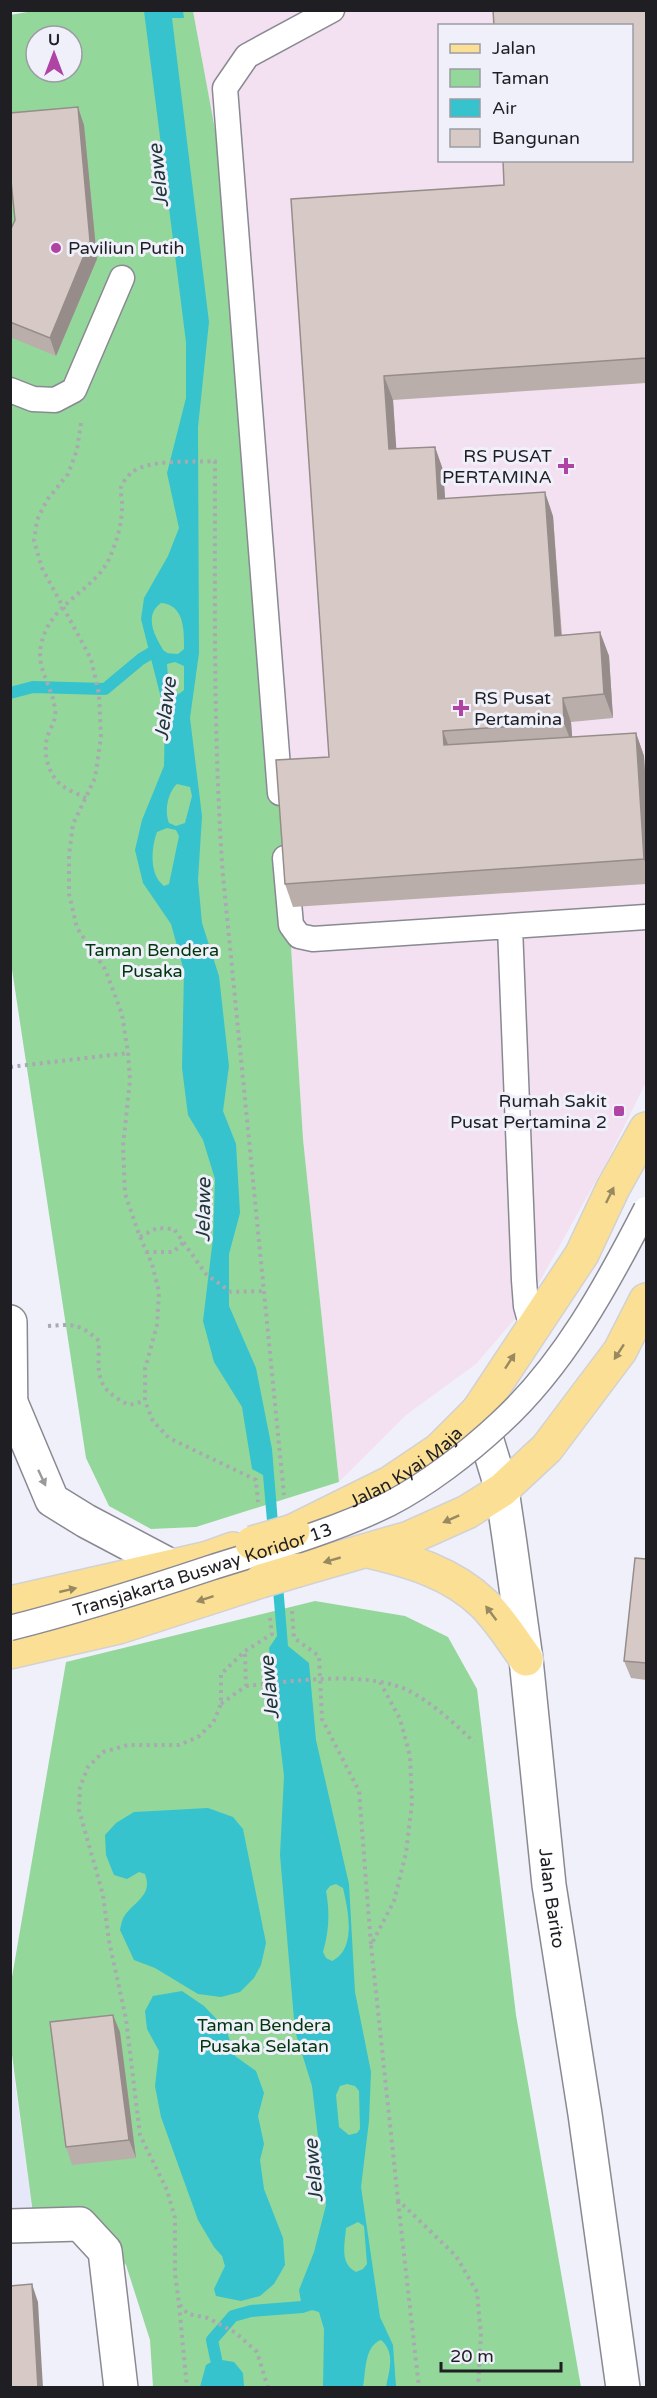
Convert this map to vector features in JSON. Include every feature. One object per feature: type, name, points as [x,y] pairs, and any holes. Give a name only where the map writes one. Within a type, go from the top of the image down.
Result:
[{"type":"main road","name":"Jalan Kyai Maja","points":[[10,1603],[171,1566],[293,1531],[390,1483],[439,1449],[478,1411],[582,1254],[646,1129]]},
{"type":"main road","points":[[10,1652],[119,1627],[261,1581],[409,1538],[467,1512],[502,1490],[547,1448],[620,1351],[646,1300]]},
{"type":"main road","points":[[367,1550],[414,1562],[452,1580],[485,1605],[526,1659]]},
{"type":"street","points":[[10,1322],[12,1405],[10,1441]]},
{"type":"street","points":[[12,1405],[52,1500],[86,1521],[171,1566]]},
{"type":"street","name":"Jalan Barito","points":[[478,1411],[502,1490],[526,1659],[549,1885],[585,2114],[623,2388]]},
{"type":"street","points":[[10,2226],[80,2224],[105,2251],[121,2388]]},
{"type":"lane","points":[[281,818],[225,88],[247,56],[332,10]]},
{"type":"lane","points":[[10,390],[33,399],[54,400],[74,390],[122,278]]},
{"type":"lane","points":[[283,842],[291,925],[299,936],[312,939],[646,917]]},
{"type":"lane","points":[[510,927],[524,1280],[526,1306],[532,1328]]},
{"type":"lane","name":"Transjakarta Busway Koridor 13","points":[[10,1628],[80,1610],[333,1529],[390,1503],[442,1469],[499,1424],[551,1368],[590,1308],[646,1209]]},
{"type":"path","points":[[74,390],[82,420],[77,450],[68,474],[47,500],[37,520],[34,542],[42,568],[92,659],[99,694],[101,737],[95,778],[73,824],[69,855],[69,894],[77,928],[105,969],[110,981],[122,1014],[128,1053],[130,1080],[123,1146],[125,1194],[159,1292],[157,1325],[145,1369],[145,1401],[153,1421],[169,1438],[256,1480],[258,1504]]},
{"type":"path","points":[[86,798],[61,785],[51,772],[46,754],[47,736],[54,722],[55,710],[42,673],[41,650],[47,630],[64,605],[94,580],[108,561],[118,534],[123,503],[120,488],[129,474],[145,464],[215,461],[216,750],[223,876],[284,1496]]},
{"type":"path","points":[[10,1067],[128,1053]]},
{"type":"path","points":[[140,1237],[158,1228],[174,1229],[206,1274],[231,1292],[264,1291]]},
{"type":"path","points":[[146,1252],[173,1252],[184,1241]]},
{"type":"path","points":[[11,1328],[72,1324],[86,1329],[99,1341],[98,1370],[104,1389],[113,1397],[129,1405],[145,1401]]},
{"type":"path","points":[[292,1611],[294,1638],[319,1656],[322,1719],[359,1791],[371,1945],[418,2388]]},
{"type":"path","points":[[187,2388],[175,2273],[175,2218],[167,2190],[140,2135],[126,2019],[109,1941],[103,1895],[79,1810],[80,1787],[88,1767],[103,1752],[128,1745],[179,1745],[198,1737],[213,1723],[221,1704],[221,1674],[245,1651],[272,1634],[270,1616]]},
{"type":"path","points":[[245,1651],[246,1686]]},
{"type":"path","points":[[221,1704],[246,1686],[349,1678],[380,1682],[412,1692],[446,1716],[474,1742]]},
{"type":"path","points":[[371,1945],[394,1901],[406,1853],[411,1803],[410,1756],[400,1719],[380,1682]]},
{"type":"path","points":[[398,2200],[456,2256],[477,2292],[481,2335],[478,2388]]},
{"type":"path","points":[[178,2304],[188,2314],[208,2318],[236,2333],[257,2352],[268,2388]]},
{"type":"shaded area","name":"RS Pusat Pertamina","points":[[193,11],[646,11],[646,1082],[607,1161],[526,1306],[476,1364],[406,1415],[339,1482],[303,1139],[253,334]]},
{"type":"shaded area","points":[[10,2047],[35,2229],[10,2231]]},
{"type":"green space","name":"Taman Bendera Pusaka","points":[[39,10],[193,11],[253,334],[303,1139],[339,1482],[196,1527],[151,1529],[109,1506],[86,1458],[11,963],[10,15]]},
{"type":"green space","name":"Taman Bendera Pusaka Selatan","points":[[315,1601],[405,1616],[448,1637],[477,1689],[516,2015],[581,2387],[153,2387],[150,2340],[126,2265],[101,2240],[35,2229],[11,2047],[11,1983],[66,1662]]},
{"type":"water","name":"Jelawe","points":[[144,11],[183,11],[184,18],[172,18],[209,322],[198,427],[199,653],[190,718],[202,816],[198,880],[202,923],[219,976],[229,1066],[223,1111],[236,1144],[240,1213],[229,1254],[229,1306],[256,1368],[272,1449],[288,1646],[309,1663],[316,1740],[349,1884],[355,1992],[371,2072],[369,2121],[361,2187],[380,2317],[393,2345],[396,2387],[386,2387],[390,2356],[386,2345],[381,2340],[371,2348],[363,2387],[323,2387],[324,2329],[319,2312],[302,2307],[299,2290],[314,2252],[326,2205],[312,2086],[295,2031],[280,1855],[284,1776],[269,1648],[277,1636],[263,1475],[252,1469],[242,1407],[214,1362],[203,1321],[213,1238],[215,1179],[203,1140],[188,1115],[182,1068],[184,971],[171,924],[143,883],[135,850],[142,820],[164,766],[165,714],[141,619],[144,598],[168,556],[179,528],[167,473],[186,398],[186,342]],"holes":[[[161,603],[169,605],[179,614],[183,627],[184,649],[178,654],[165,653],[158,640],[152,627],[156,608]],[[175,662],[184,666],[184,690],[179,694],[169,690],[167,664]],[[177,784],[190,787],[192,796],[185,823],[176,826],[169,823],[167,807],[169,797]],[[167,828],[176,830],[179,836],[169,884],[164,886],[159,881],[154,868],[157,832]],[[336,1884],[343,1888],[349,1928],[345,1948],[332,1961],[326,1958],[323,1952],[328,1922],[326,1891],[330,1886]],[[347,2084],[355,2086],[359,2091],[360,2129],[357,2133],[349,2135],[339,2127],[336,2095],[340,2086]],[[358,2222],[364,2226],[367,2264],[363,2269],[356,2272],[347,2264],[344,2247],[346,2228]]]},
{"type":"water","points":[[208,1808],[233,1817],[243,1829],[266,1943],[261,1965],[254,1978],[240,1992],[221,1997],[198,1994],[155,1968],[134,1960],[120,1930],[125,1915],[145,1893],[147,1881],[145,1874],[139,1872],[127,1879],[114,1875],[106,1855],[105,1835],[116,1823],[134,1812]]},
{"type":"water","points":[[182,1991],[204,2006],[226,2029],[235,2056],[256,2071],[264,2093],[258,2116],[264,2144],[260,2160],[264,2189],[283,2238],[285,2265],[274,2284],[260,2296],[241,2301],[216,2296],[214,2289],[225,2266],[222,2256],[198,2220],[161,2117],[155,2086],[159,2051],[147,2029],[145,2011],[153,1996]]},
{"type":"water","points":[[216,2359],[234,2362],[243,2373],[244,2387],[200,2387],[206,2365]]},
{"type":"building","points":[[493,10],[646,10],[646,358],[384,376],[389,449],[435,447],[438,499],[545,492],[555,636],[600,632],[604,694],[563,698],[564,723],[443,731],[444,745],[636,733],[644,859],[285,884],[276,760],[329,757],[291,199],[504,185],[503,162],[633,162],[633,24],[494,24]]},
{"type":"building","name":"Paviliun Putih","points":[[78,107],[90,241],[50,338],[10,322],[10,231],[15,220],[10,171],[10,113]]},
{"type":"building","points":[[635,1558],[646,1559],[646,1663],[624,1661]]},
{"type":"building","points":[[113,2015],[129,2140],[66,2147],[50,2022]]},
{"type":"building","points":[[32,2284],[38,2388],[10,2388],[10,2286]]},
{"type":"waterway","points":[[10,693],[33,687],[105,689],[153,652],[163,657]]},
{"type":"waterway","points":[[216,2359],[212,2340],[233,2316],[251,2311],[302,2307],[318,2302]]},
{"type":"place","name":"Paviliun Putih","points":[[56,248]]},
{"type":"place","name":"RS PUSAT PERTAMINA","points":[[566,466]]},
{"type":"place","name":"RS Pusat Pertamina","points":[[461,708]]},
{"type":"place","name":"Rumah Sakit Pusat Pertamina 2","points":[[619,1111]]}]
